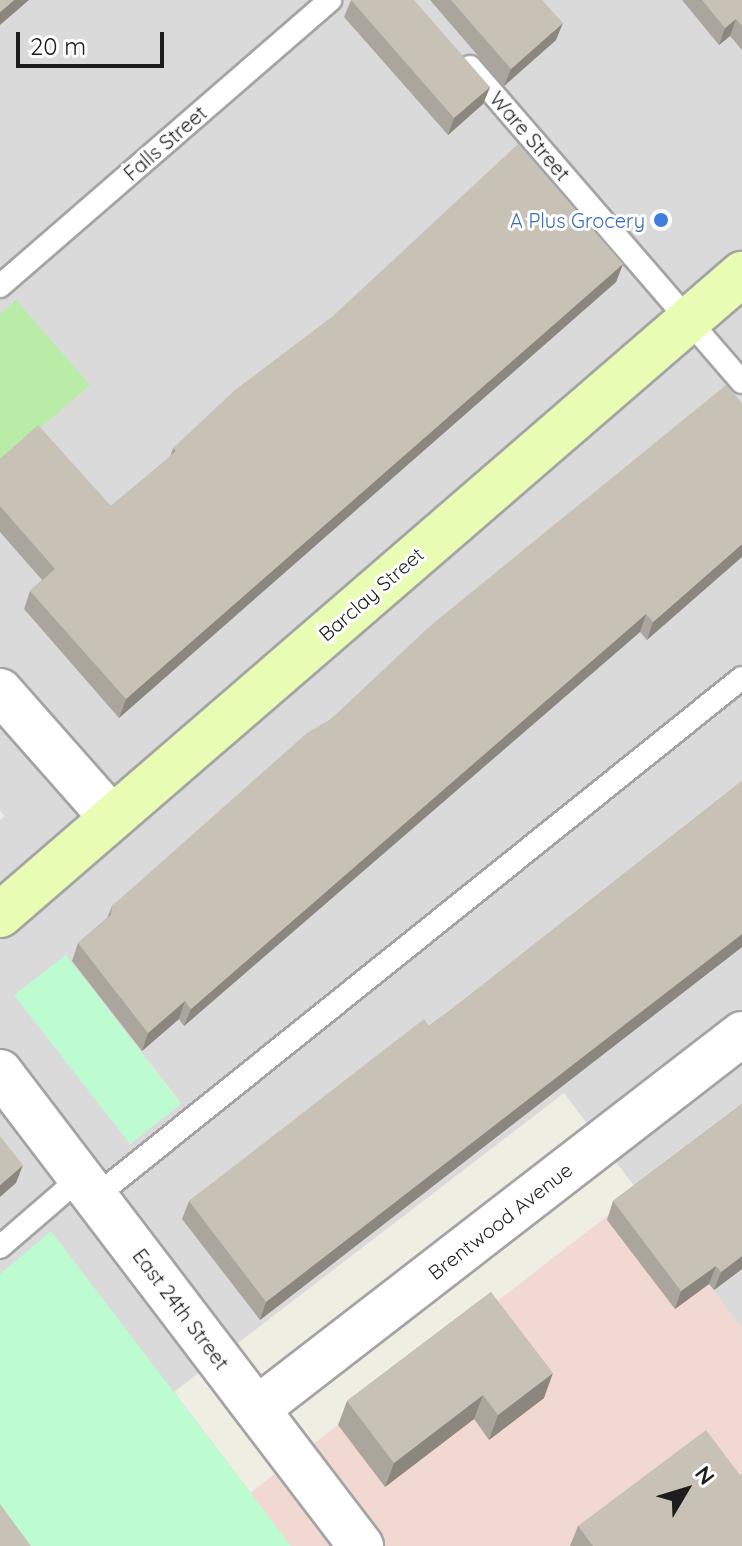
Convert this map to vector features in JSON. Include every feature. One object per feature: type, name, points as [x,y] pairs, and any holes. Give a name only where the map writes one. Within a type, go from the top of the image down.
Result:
[{"type":"street","name":"Barclay Street","points":[[0,915],[742,274]]},
{"type":"street","points":[[0,691],[112,818]]},
{"type":"street","name":"Brentwood Avenue","points":[[257,1409],[742,1034]]},
{"type":"street","name":"East 24th Street","points":[[0,1072],[361,1546]]},
{"type":"lane","name":"Falls Street","points":[[0,286],[330,0]]},
{"type":"lane","name":"Ware Street","points":[[454,48],[742,382]]},
{"type":"lane","points":[[0,1247],[88,1187],[742,678]]},
{"type":"shaded area","points":[[0,0],[742,0],[742,1329],[564,1093],[174,1392],[251,1493],[182,1546],[0,1546],[0,820],[4,816],[0,811]],"holes":[[[65,955],[181,1103],[130,1144]]]},
{"type":"shaded area","points":[[638,1192],[742,1329],[742,1546],[182,1546]]},
{"type":"green space","points":[[16,300],[90,385],[0,463],[0,314]]},
{"type":"green space","points":[[66,955],[181,1104],[130,1144],[14,995]]},
{"type":"green space","points":[[51,1231],[291,1546],[20,1546],[0,1520],[0,1274]]},
{"type":"building","points":[[0,0],[14,0],[0,12]]},
{"type":"building","points":[[351,0],[414,0],[490,87],[454,118]]},
{"type":"building","points":[[451,0],[542,0],[563,23],[511,69]]},
{"type":"building","points":[[702,0],[742,0],[742,26],[736,19],[725,28]]},
{"type":"building","points":[[518,144],[623,264],[126,699],[30,591],[55,569],[0,506],[0,459],[38,425],[111,506],[176,451],[173,448],[235,390],[333,316]]},
{"type":"building","points":[[726,385],[742,403],[742,544],[653,622],[646,614],[191,1009],[185,1001],[148,1033],[78,943],[111,915],[112,906],[307,733],[331,719],[430,626]]},
{"type":"building","points":[[742,781],[742,934],[266,1302],[189,1201],[424,1019],[429,1026],[452,1009]]},
{"type":"building","points":[[742,1104],[742,1256],[721,1272],[716,1266],[681,1291],[613,1201]]},
{"type":"building","points":[[0,1136],[23,1165],[0,1185]]},
{"type":"building","points":[[491,1292],[553,1373],[498,1415],[483,1395],[394,1463],[347,1401]]},
{"type":"building","points":[[706,1430],[740,1475],[742,1473],[742,1546],[593,1546],[578,1526]]},
{"type":"building","points":[[0,1504],[31,1546],[0,1546]]},
{"type":"place","name":"A Plus Grocery","points":[[661,220]]}]
